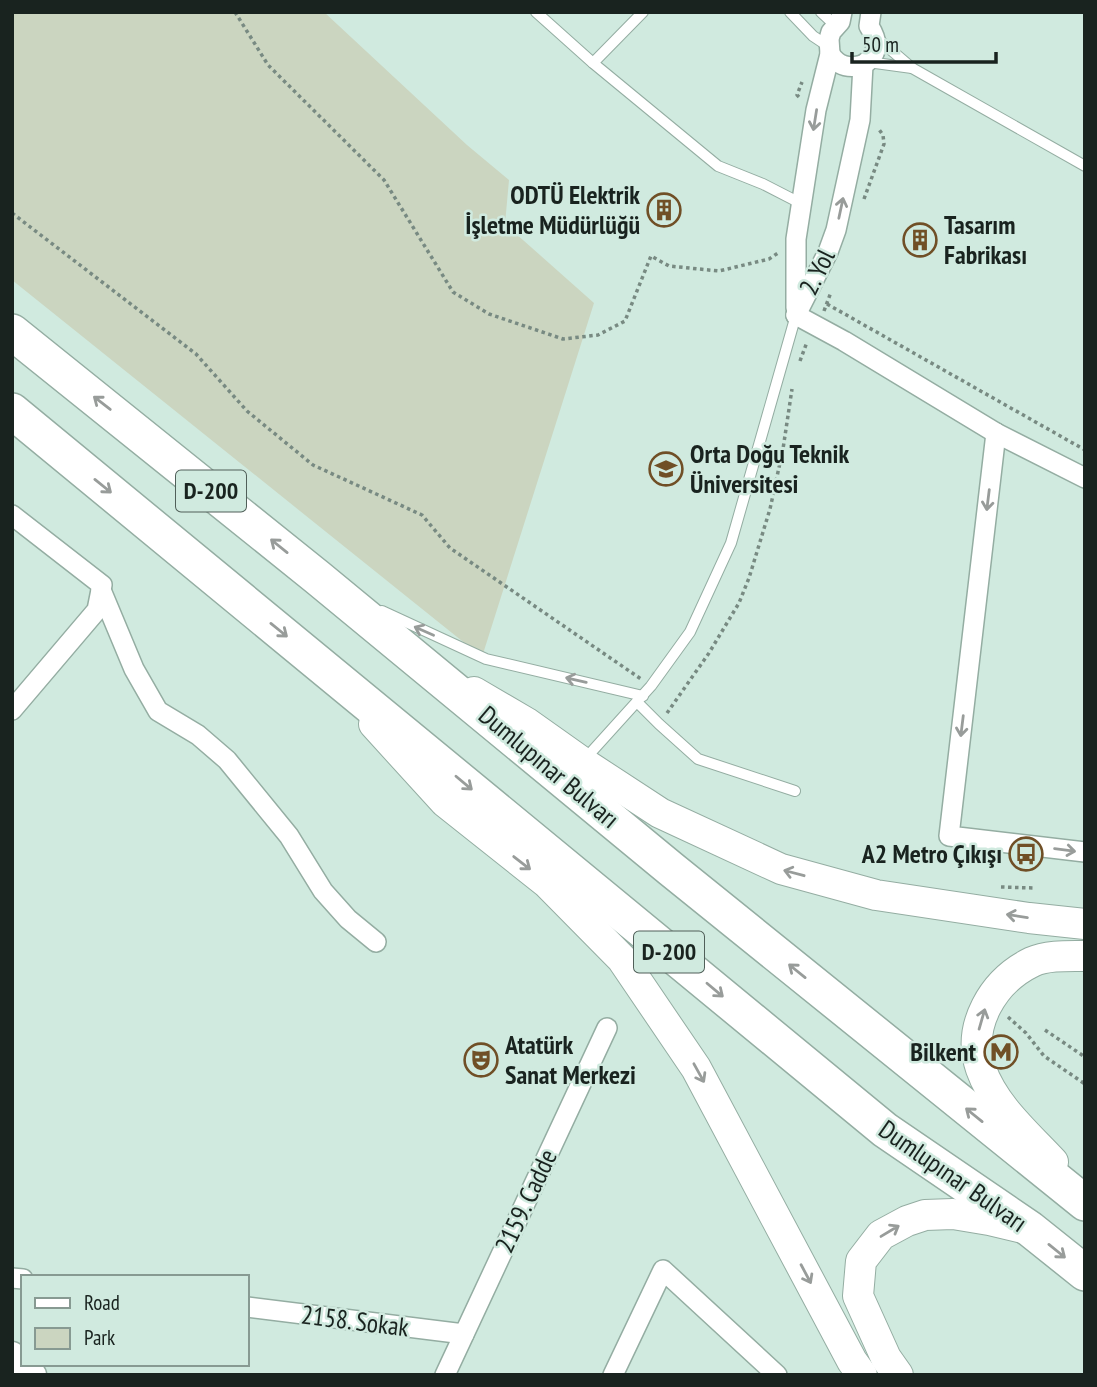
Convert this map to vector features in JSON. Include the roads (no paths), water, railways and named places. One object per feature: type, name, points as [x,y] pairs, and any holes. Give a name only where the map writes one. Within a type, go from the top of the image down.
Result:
[{"type":"highway","name":"Dumlupınar Bulvarı","points":[[12,332],[1085,1203]]},
{"type":"highway","name":"Dumlupınar Bulvarı","points":[[12,411],[885,1130],[1030,1229],[1085,1273]]},
{"type":"main road","points":[[408,652],[527,723],[660,813],[781,869],[876,895],[1085,924]]},
{"type":"main road","points":[[317,662],[445,802],[547,883],[622,959],[696,1068],[852,1361],[862,1375]]},
{"type":"main road","points":[[1085,956],[1034,961],[1004,982],[992,995],[982,1015],[978,1048],[981,1068],[999,1101],[1085,1195]]},
{"type":"main road","points":[[898,1375],[886,1358],[858,1296],[861,1261],[881,1235],[925,1215],[953,1214],[1030,1229]]},
{"type":"street","name":"2. Yol","points":[[796,315],[796,239],[816,110],[835,18]]},
{"type":"street","points":[[835,18],[872,25]]},
{"type":"street","name":"2. Yol","points":[[796,315],[828,252],[836,230],[860,120],[865,64],[873,55],[876,46],[872,25]]},
{"type":"street","points":[[829,50],[834,60],[841,65],[848,67],[865,64]]},
{"type":"street","points":[[796,315],[996,433],[1085,478]]},
{"type":"street","points":[[996,433],[949,836],[1085,852]]},
{"type":"street","points":[[12,515],[102,585],[97,610],[12,710]]},
{"type":"street","points":[[101,590],[134,669],[158,711],[198,735],[227,761],[289,836],[323,891],[348,919],[376,942]]},
{"type":"street","name":"2159. Cadde","points":[[446,1375],[607,1028]]},
{"type":"street","points":[[613,1375],[663,1270],[777,1375]]},
{"type":"street","name":"2158. Sokak","points":[[248,1307],[464,1334]]},
{"type":"lane","points":[[536,12],[593,63],[718,166],[803,204]]},
{"type":"lane","points":[[593,63],[643,12]]},
{"type":"lane","points":[[790,12],[829,50]]},
{"type":"lane","points":[[872,25],[912,68],[1085,166]]},
{"type":"lane","points":[[865,64],[912,68]]},
{"type":"lane","points":[[582,762],[651,686],[690,632],[731,543],[796,315]]},
{"type":"lane","points":[[317,577],[363,601]]},
{"type":"lane","points":[[374,607],[486,659],[640,699],[659,724],[698,759],[795,791]]},
{"type":"place","name":"ODTÜ Elektrik İşletme Müdürlüğü","points":[[664,210]]},
{"type":"place","name":"Tasarım Fabrikası","points":[[920,240]]},
{"type":"place","name":"Orta Doğu Teknik Üniversitesi","points":[[666,469]]},
{"type":"place","name":"A2 Metro Çıkışı","points":[[1026,854]]},
{"type":"place","name":"Bilkent","points":[[1001,1052]]},
{"type":"place","name":"Atatürk Sanat Merkezi","points":[[481,1060]]}]
